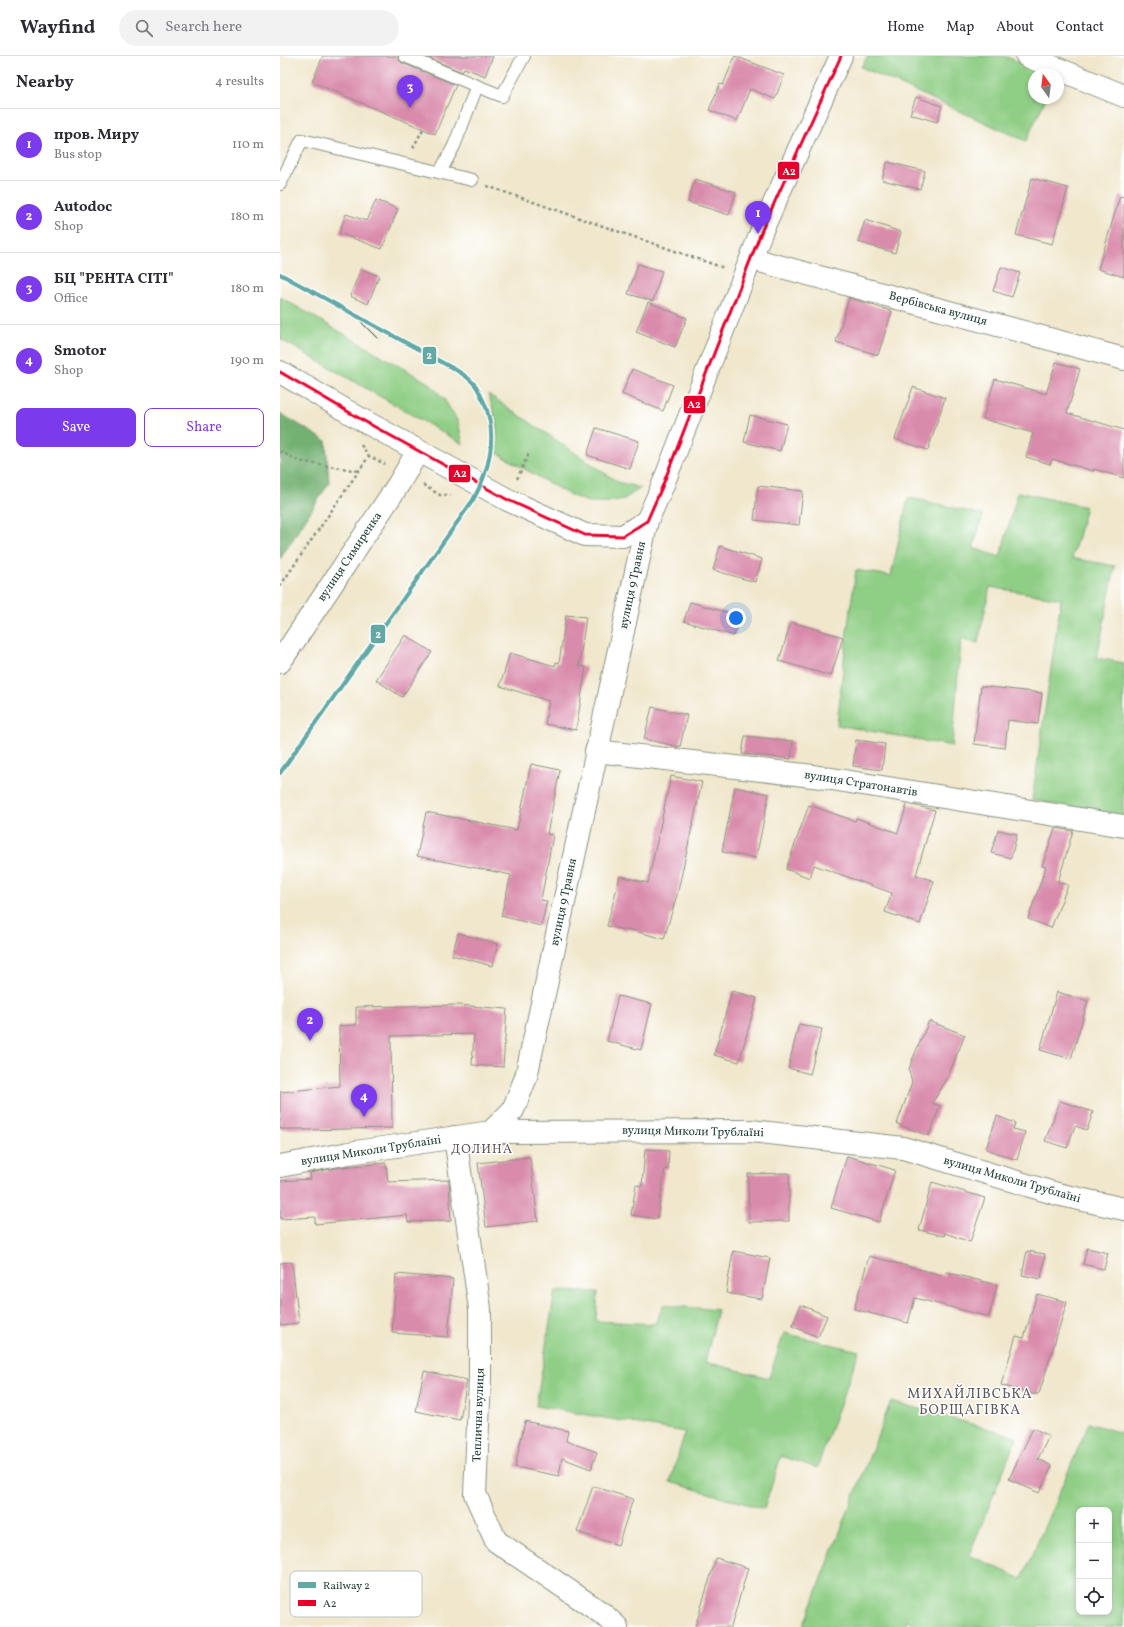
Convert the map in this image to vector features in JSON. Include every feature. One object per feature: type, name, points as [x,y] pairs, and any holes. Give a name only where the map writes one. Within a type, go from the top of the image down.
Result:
[{"type":"street","name":"вулиця 9 Травня","points":[[491,1132],[513,1110],[526,1077],[647,521],[662,487],[752,260],[762,230],[841,56]]},
{"type":"street","points":[[1027,56],[1123,94]]},
{"type":"street","name":"Вербівська вулиця","points":[[752,260],[1124,359]]},
{"type":"street","points":[[280,372],[418,451],[508,500],[585,535],[623,536],[647,521]]},
{"type":"street","name":"вулиця Симиренка","points":[[280,662],[398,485],[418,451]]},
{"type":"street","name":"вулиця Стратонавтів","points":[[596,751],[813,776],[1124,826]]},
{"type":"street","name":"вулиця Миколи Трублаїні","points":[[280,1166],[349,1153],[491,1132],[751,1131],[903,1148],[1057,1194],[1124,1209]]},
{"type":"street","name":"Теплична вулиця","points":[[455,1137],[480,1309],[480,1378],[475,1494],[496,1541],[603,1614],[617,1627]]},
{"type":"lane","points":[[405,56],[502,96],[524,56]]},
{"type":"lane","points":[[440,172],[454,146],[477,86]]},
{"type":"lane","points":[[280,184],[302,140],[472,180]]},
{"type":"path","points":[[472,180],[723,268],[744,280]]},
{"type":"path","points":[[280,451],[298,461],[359,470]]},
{"type":"green space","points":[[868,56],[1005,56],[1032,68],[1028,68],[1028,104],[1043,104],[1026,141],[861,67]]},
{"type":"green space","points":[[280,297],[430,384],[444,399],[458,422],[463,444],[280,339]]},
{"type":"green space","points":[[488,394],[618,482],[641,488],[624,499],[608,502],[588,502],[568,494],[497,453],[496,423]]},
{"type":"green space","points":[[280,413],[326,441],[329,483],[280,559]]},
{"type":"green space","points":[[1018,492],[1086,507],[1072,558],[1115,566],[1097,658],[1124,663],[1123,816],[1032,800],[1061,599],[990,587],[978,643],[961,640],[952,746],[837,725],[847,631],[856,570],[891,576],[908,498],[983,515],[973,548],[1000,557]]},
{"type":"green space","points":[[555,1291],[598,1292],[596,1321],[655,1324],[663,1305],[718,1310],[705,1362],[769,1378],[784,1333],[859,1351],[817,1468],[781,1456],[764,1509],[670,1482],[685,1432],[536,1406]]},
{"type":"green space","points":[[891,1401],[1017,1437],[969,1555],[1022,1579],[1089,1423],[1124,1434],[1124,1627],[923,1627],[907,1620],[904,1627],[803,1627]]},
{"type":"building","points":[[323,56],[398,56],[402,63],[456,85],[435,134],[312,82]]},
{"type":"building","points":[[424,56],[493,56],[485,76],[464,68],[462,72]]},
{"type":"building","points":[[735,56],[784,75],[775,99],[750,89],[737,121],[709,110],[720,84],[723,85]]},
{"type":"building","points":[[916,97],[942,106],[937,122],[910,114]]},
{"type":"building","points":[[887,162],[925,171],[920,189],[882,180]]},
{"type":"building","points":[[1032,178],[1068,188],[1052,244],[1016,235]]},
{"type":"building","points":[[695,179],[736,192],[729,215],[688,202]]},
{"type":"building","points":[[1120,196],[1124,197],[1124,277],[1098,269]]},
{"type":"building","points":[[376,200],[398,209],[382,249],[339,233],[346,214],[367,221]]},
{"type":"building","points":[[865,220],[901,232],[895,253],[858,242]]},
{"type":"building","points":[[638,264],[662,271],[653,301],[628,294]]},
{"type":"building","points":[[1001,267],[1020,273],[1012,297],[993,291]]},
{"type":"building","points":[[361,269],[379,276],[368,304],[350,296]]},
{"type":"building","points":[[849,298],[892,311],[878,355],[836,342]]},
{"type":"building","points":[[648,302],[687,318],[675,347],[636,332]]},
{"type":"building","points":[[1056,362],[1080,369],[1067,413],[1124,430],[1124,478],[1052,459],[1050,464],[1026,457],[1033,433],[983,419],[995,379],[1046,394]]},
{"type":"building","points":[[632,369],[673,385],[663,411],[622,394]]},
{"type":"building","points":[[913,387],[945,398],[928,450],[895,439]]},
{"type":"building","points":[[750,415],[787,424],[780,451],[744,442]]},
{"type":"building","points":[[596,428],[639,441],[630,469],[587,455]]},
{"type":"building","points":[[758,486],[803,491],[799,525],[754,520]]},
{"type":"building","points":[[720,546],[762,559],[755,582],[713,570]]},
{"type":"building","points":[[690,602],[740,616],[734,636],[684,621]]},
{"type":"building","points":[[566,615],[586,617],[579,666],[586,667],[576,730],[545,724],[549,701],[500,686],[510,653],[555,666],[556,662],[559,663]]},
{"type":"building","points":[[791,622],[843,637],[831,676],[779,661]]},
{"type":"building","points":[[405,635],[432,652],[402,697],[376,680]]},
{"type":"building","points":[[981,686],[1042,693],[1038,724],[1008,720],[1005,748],[974,744]]},
{"type":"building","points":[[652,707],[687,715],[680,747],[644,739]]},
{"type":"building","points":[[745,736],[793,741],[791,759],[742,754]]},
{"type":"building","points":[[856,740],[885,744],[882,770],[853,766]]},
{"type":"building","points":[[531,764],[560,770],[547,834],[553,835],[541,900],[547,901],[541,926],[501,916],[511,875],[417,856],[426,812],[517,830]]},
{"type":"building","points":[[671,776],[702,782],[678,891],[664,939],[628,929],[628,931],[607,926],[620,876],[648,883]]},
{"type":"building","points":[[735,787],[769,794],[756,858],[722,852]]},
{"type":"building","points":[[907,804],[935,810],[916,875],[934,881],[920,924],[885,912],[892,893],[814,865],[810,878],[786,869],[809,805],[855,821],[856,818],[898,833]]},
{"type":"building","points":[[1055,828],[1073,831],[1058,882],[1068,885],[1051,928],[1028,919],[1046,867],[1042,866]]},
{"type":"building","points":[[998,830],[1017,834],[1011,858],[991,853]]},
{"type":"building","points":[[458,933],[498,944],[492,966],[452,955]]},
{"type":"building","points":[[732,991],[757,998],[739,1062],[714,1055]]},
{"type":"building","points":[[1057,992],[1088,1001],[1071,1059],[1040,1050]]},
{"type":"building","points":[[618,996],[652,1004],[641,1050],[607,1041]]},
{"type":"building","points":[[458,1005],[507,1009],[503,1067],[472,1065],[474,1034],[391,1036],[392,1128],[304,1130],[280,1129],[280,1092],[340,1086],[339,1026],[356,1025],[356,1007]]},
{"type":"building","points":[[929,1021],[965,1035],[946,1081],[932,1103],[940,1106],[929,1136],[897,1124],[912,1082],[909,1070],[911,1063]]},
{"type":"building","points":[[799,1024],[822,1029],[810,1074],[788,1068]]},
{"type":"building","points":[[1060,1101],[1093,1112],[1087,1130],[1075,1126],[1067,1148],[1045,1141]]},
{"type":"building","points":[[997,1116],[1015,1123],[1013,1129],[1025,1132],[1017,1160],[986,1149]]},
{"type":"building","points":[[645,1149],[669,1151],[668,1169],[665,1169],[657,1219],[631,1215],[636,1185],[642,1186]]},
{"type":"building","points":[[847,1156],[895,1170],[879,1222],[831,1208]]},
{"type":"building","points":[[530,1157],[538,1221],[486,1227],[478,1163]]},
{"type":"building","points":[[386,1163],[388,1182],[449,1180],[451,1221],[408,1222],[407,1215],[315,1224],[315,1217],[280,1219],[280,1181],[311,1179],[310,1173],[341,1167]]},
{"type":"building","points":[[789,1173],[789,1221],[749,1222],[748,1174]]},
{"type":"building","points":[[932,1182],[985,1198],[970,1242],[945,1233],[944,1236],[919,1230]]},
{"type":"building","points":[[1087,1248],[1108,1253],[1104,1269],[1083,1264]]},
{"type":"building","points":[[733,1251],[770,1258],[762,1299],[726,1293]]},
{"type":"building","points":[[1027,1251],[1045,1254],[1041,1279],[1022,1275]]},
{"type":"building","points":[[869,1256],[945,1276],[946,1272],[997,1285],[989,1317],[915,1298],[908,1323],[854,1309]]},
{"type":"building","points":[[292,1262],[299,1323],[280,1325],[280,1263]]},
{"type":"building","points":[[396,1274],[453,1279],[448,1337],[392,1333]]},
{"type":"building","points":[[1037,1294],[1067,1302],[1039,1394],[1032,1394],[1001,1385],[1016,1336],[1024,1338]]},
{"type":"building","points":[[801,1305],[827,1316],[818,1337],[792,1326]]},
{"type":"building","points":[[424,1371],[467,1380],[460,1420],[416,1411]]},
{"type":"building","points":[[525,1421],[568,1431],[566,1441],[597,1452],[591,1469],[562,1458],[559,1476],[515,1467]]},
{"type":"building","points":[[1033,1428],[1049,1436],[1038,1459],[1052,1466],[1039,1493],[1009,1479]]},
{"type":"building","points":[[593,1486],[633,1499],[618,1545],[577,1532]]},
{"type":"building","points":[[716,1558],[748,1568],[731,1627],[695,1627]]},
{"type":"tram line","points":[[353,314],[377,338]]},
{"type":"rail line","name":"2","points":[[280,274],[456,370],[466,377],[476,387],[484,402],[491,427],[488,465],[473,500],[280,773]]},
{"type":"transit line","name":"А2","points":[[647,521],[662,487],[762,230],[841,56]]},
{"type":"transit line","name":"А2","points":[[280,372],[364,421],[508,500],[585,535],[623,536],[647,521]]},
{"type":"place","name":"БЦ \"РЕНТА СІТІ\"","points":[[410,108]]},
{"type":"place","name":"пров. Миру","points":[[758,234]]},
{"type":"place","name":"Autodoc","points":[[310,1041]]},
{"type":"place","name":"Smotor","points":[[364,1117]]},
{"type":"district","name":"ДОЛИНА","points":[[482,1150]]},
{"type":"district","name":"МИХАЙЛІВСЬКА БОРЩАГІВКА","points":[[970,1402]]}]
